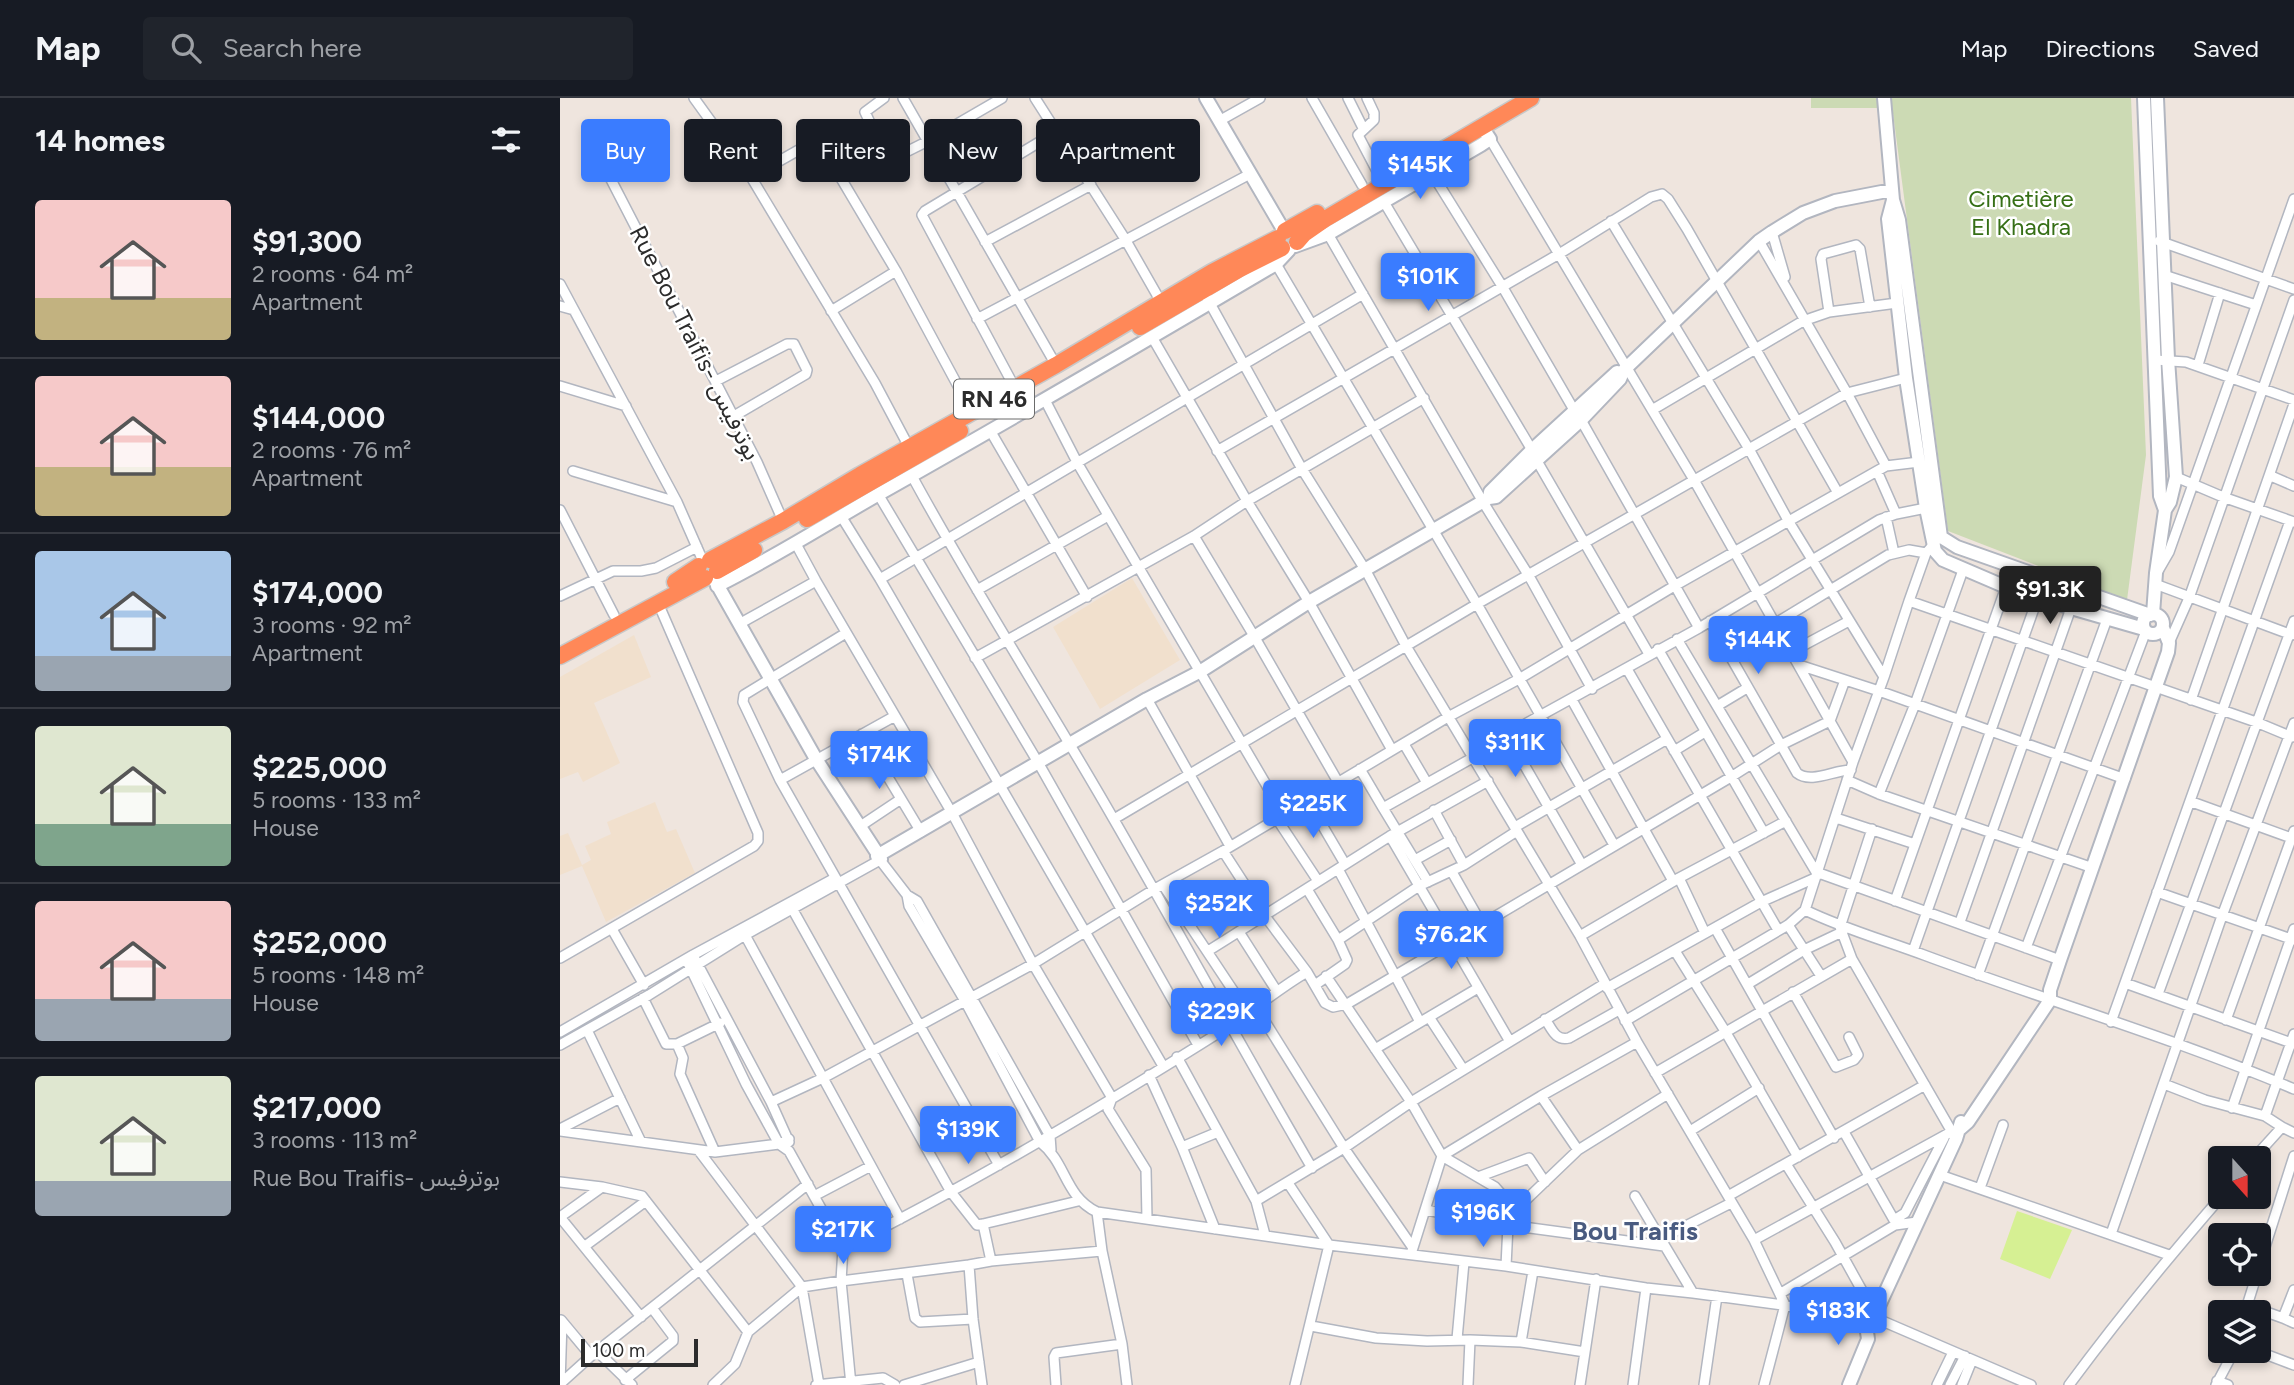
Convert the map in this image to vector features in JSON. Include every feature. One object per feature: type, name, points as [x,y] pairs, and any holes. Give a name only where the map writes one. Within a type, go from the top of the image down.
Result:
[{"type":"highway","name":"RN 46","points":[[560,645],[691,573],[708,568],[1207,297],[1362,185],[1512,98]]},
{"type":"highway","name":"RN 46","points":[[560,656],[658,603],[708,568],[783,522],[1212,272],[1304,234],[1327,218],[1486,133],[1531,98]]},
{"type":"street","points":[[694,98],[709,119]]},
{"type":"street","points":[[884,98],[865,112],[886,157],[894,159],[924,143]]},
{"type":"street","points":[[903,98],[924,134]]},
{"type":"street","points":[[966,119],[1002,98]]},
{"type":"street","points":[[1035,98],[1048,119]]},
{"type":"street","points":[[1206,98],[1287,241]]},
{"type":"street","points":[[1219,121],[1260,98]]},
{"type":"street","points":[[1312,98],[1362,185]]},
{"type":"street","points":[[1348,98],[1363,128]]},
{"type":"street","points":[[1367,98],[1374,113],[1374,120],[1357,135],[1379,175]]},
{"type":"street","points":[[1625,1020],[1788,925],[1805,910],[1909,601],[1933,545],[1884,98]]},
{"type":"street","points":[[1893,195],[1888,219],[1906,378],[1926,462],[1926,508],[1933,545],[1940,558],[2006,587],[2157,634],[2155,582],[2165,510],[2170,502],[2176,477],[2161,360],[2156,241],[2144,98]]},
{"type":"street","points":[[2157,98],[2156,241],[2164,275],[2160,496],[2165,510]]},
{"type":"street","points":[[1287,241],[1328,234],[1433,175],[1486,133],[1736,552],[1773,624],[1830,721],[1852,766]]},
{"type":"street","points":[[782,159],[811,143],[819,145],[896,271],[972,412]]},
{"type":"street","points":[[1014,388],[922,218],[925,211],[1036,144]]},
{"type":"street","points":[[977,318],[1250,174]]},
{"type":"street","points":[[1433,175],[1502,286],[1636,514],[1699,628]]},
{"type":"street","name":"Rue Bou Traifis- بوترفيس","points":[[612,182],[734,416],[783,522]]},
{"type":"street","points":[[754,182],[874,383],[909,447]]},
{"type":"street","points":[[951,182],[1056,365]]},
{"type":"street","points":[[1089,182],[1161,302]]},
{"type":"street","points":[[985,242],[1091,185]]},
{"type":"street","points":[[1217,450],[1559,254],[1651,197],[1662,194],[1838,493]]},
{"type":"street","points":[[560,1045],[643,998],[692,961],[881,856],[1147,699],[1201,671],[1309,603],[1486,500],[1494,488],[1577,415],[1615,373],[1626,369],[1759,241],[1803,213],[1835,201],[1893,195]]},
{"type":"street","points":[[2155,582],[2169,552],[2294,199]]},
{"type":"street","points":[[1384,202],[1628,614],[1705,732],[1763,833]]},
{"type":"street","points":[[1611,221],[1749,449],[1812,561],[1884,677]]},
{"type":"street","points":[[1772,232],[1789,290]]},
{"type":"street","points":[[1328,234],[1486,500],[1592,689]]},
{"type":"street","points":[[560,596],[616,570],[708,568],[796,544],[1152,337],[1207,297],[1276,264],[1287,241]]},
{"type":"street","points":[[1759,241],[1847,393],[1882,469],[1896,513]]},
{"type":"street","points":[[2156,241],[2294,289]]},
{"type":"street","points":[[1829,312],[1821,259],[1823,254],[1856,245],[1860,249],[1870,307]]},
{"type":"street","points":[[1276,264],[1477,604],[1614,845]]},
{"type":"street","points":[[831,312],[896,271]]},
{"type":"street","points":[[2164,275],[2256,305]]},
{"type":"street","points":[[560,284],[677,502],[708,568],[769,678],[859,827],[907,895],[909,906],[969,999],[1050,1136],[1051,1150]]},
{"type":"street","points":[[2198,365],[2220,293]]},
{"type":"street","points":[[880,579],[1363,294]]},
{"type":"street","points":[[1207,297],[1303,469],[1366,571],[1406,646],[1580,936],[1637,1042],[1754,1240],[1785,1305],[1764,1385]]},
{"type":"street","points":[[1844,1132],[1892,1219],[1896,1220],[1905,1213],[1966,1111],[2048,996],[2157,687],[2169,643],[2189,598],[2294,300]]},
{"type":"street","points":[[1652,410],[1803,321],[1829,312],[1897,303]]},
{"type":"street","points":[[560,306],[574,310]]},
{"type":"street","points":[[1152,337],[1392,750]]},
{"type":"street","points":[[716,382],[787,344],[794,344],[807,370],[806,374],[734,416]]},
{"type":"street","points":[[2161,360],[2198,365],[2263,387],[2294,402],[2290,434],[2258,508],[2191,700]]},
{"type":"street","points":[[1114,819],[1477,604],[1847,393],[1906,378]]},
{"type":"street","points":[[560,386],[626,406]]},
{"type":"street","points":[[975,658],[1194,536],[1247,501],[1424,398]]},
{"type":"street","points":[[1045,400],[1078,464],[1138,568],[1243,742],[1281,817],[1318,881]]},
{"type":"street","points":[[991,432],[1024,493],[1087,597]]},
{"type":"street","points":[[771,1101],[823,1077],[1033,964],[1153,890],[1448,717],[1519,679],[1676,585],[1838,493],[1882,469],[1926,462]]},
{"type":"street","points":[[573,471],[677,502]]},
{"type":"street","points":[[912,476],[947,540],[1114,819],[1229,1026],[1312,1168]]},
{"type":"street","points":[[2271,476],[2294,486]]},
{"type":"street","points":[[2112,1022],[2292,522],[2176,477]]},
{"type":"street","points":[[878,494],[1039,764],[1198,1045]]},
{"type":"street","points":[[1383,808],[1699,628],[1886,517],[1926,508]]},
{"type":"street","points":[[560,510],[614,615]]},
{"type":"street","points":[[841,516],[1163,1066]]},
{"type":"street","points":[[977,590],[1108,516]]},
{"type":"street","points":[[1886,517],[1894,553]]},
{"type":"street","points":[[1194,536],[1338,782]]},
{"type":"street","points":[[796,544],[952,813],[1033,964],[1112,1098]]},
{"type":"street","points":[[1728,652],[1894,553],[1933,545],[1957,547],[2157,619],[2169,643]]},
{"type":"street","points":[[1880,794],[1963,570]]},
{"type":"street","points":[[739,624],[816,581]]},
{"type":"street","points":[[2155,582],[2189,598],[2292,635]]},
{"type":"street","points":[[1895,901],[2006,587]]},
{"type":"street","points":[[1913,951],[2038,597]]},
{"type":"street","points":[[1909,601],[1992,628],[2292,736]]},
{"type":"street","points":[[560,958],[754,846],[758,841],[758,833],[658,603]]},
{"type":"street","points":[[1960,922],[2071,608]]},
{"type":"street","points":[[1978,975],[2107,619]]},
{"type":"street","points":[[2026,948],[2129,677],[2145,630],[2143,622],[2157,619]]},
{"type":"street","points":[[1710,621],[1800,776],[1812,778],[1852,766]]},
{"type":"street","points":[[1791,652],[1849,621]]},
{"type":"street","points":[[2158,994],[2256,722],[2292,635],[2294,621]]},
{"type":"street","points":[[846,633],[769,678],[744,695],[743,702],[780,780],[999,1165]]},
{"type":"street","points":[[1677,639],[1816,875]]},
{"type":"street","points":[[1799,665],[2124,779]]},
{"type":"street","points":[[1627,669],[1778,930]]},
{"type":"street","points":[[1147,699],[1190,775],[1226,849],[1265,916],[1329,1006],[1347,1004],[1700,796],[1781,745],[1830,721],[1845,680]]},
{"type":"street","points":[[1717,706],[1748,688]]},
{"type":"street","points":[[1572,701],[1705,933]]},
{"type":"street","points":[[780,780],[895,716]]},
{"type":"street","points":[[2110,1234],[2222,916],[2292,736],[2294,723]]},
{"type":"street","points":[[1674,751],[1705,732]]},
{"type":"street","points":[[862,734],[921,832]]},
{"type":"street","points":[[1507,735],[1582,865]]},
{"type":"street","points":[[1338,940],[1424,884],[1464,866],[1549,808],[1667,739]]},
{"type":"street","points":[[1404,744],[1427,783]]},
{"type":"street","points":[[1360,769],[1424,884],[1452,942],[1509,1040]]},
{"type":"street","points":[[1847,780],[2093,868]]},
{"type":"street","points":[[1208,951],[1394,834],[1488,781]]},
{"type":"street","points":[[859,827],[901,799]]},
{"type":"street","points":[[1308,801],[1420,1022]]},
{"type":"street","points":[[2192,802],[2256,826],[2293,836],[2226,1020]]},
{"type":"street","points":[[1434,810],[1464,866]]},
{"type":"street","points":[[1836,818],[1915,844]]},
{"type":"street","points":[[1580,936],[1676,879],[1786,821]]},
{"type":"street","points":[[1841,1385],[1860,1337],[1867,1332],[1940,1175],[1953,1134],[1852,958],[1841,930],[1872,829]]},
{"type":"street","points":[[1394,834],[1415,860],[1424,884]]},
{"type":"street","points":[[1415,860],[1451,841]]},
{"type":"street","points":[[1452,872],[1481,923]]},
{"type":"street","points":[[1256,1201],[1545,1019],[1675,951],[1760,902],[1816,875],[1960,922],[2060,960]]},
{"type":"street","points":[[1163,885],[1248,1013],[1264,1020],[1412,1251]]},
{"type":"street","points":[[1307,889],[1347,960],[1315,985]]},
{"type":"street","points":[[2157,892],[2258,929],[2293,936],[2232,1108]]},
{"type":"street","points":[[560,1032],[644,985],[745,935],[790,906]]},
{"type":"street","points":[[790,906],[951,1192],[972,1220],[977,1225],[1082,1204]]},
{"type":"street","points":[[1805,910],[1841,930],[2048,996],[2294,1089]]},
{"type":"street","points":[[1788,925],[1821,976]]},
{"type":"street","points":[[1715,928],[1835,1138]]},
{"type":"street","points":[[612,929],[644,985]]},
{"type":"street","points":[[1748,984],[1841,930]]},
{"type":"street","points":[[1239,932],[1276,990]]},
{"type":"street","points":[[745,935],[900,1219]]},
{"type":"street","points":[[1675,951],[1798,1157]]},
{"type":"street","points":[[1655,1073],[1852,958]]},
{"type":"street","points":[[692,961],[771,1101],[789,1139],[789,1151]]},
{"type":"street","points":[[692,961],[717,1025],[746,1084],[779,1144],[789,1151],[843,1248],[841,1281],[850,1383]]},
{"type":"street","points":[[843,1248],[1040,1142],[1229,1026],[1276,990],[1307,972]]},
{"type":"street","points":[[1326,976],[1411,1102],[1442,1156],[1499,1191],[1508,1221],[1506,1266]]},
{"type":"street","points":[[2125,983],[2257,1033],[2293,1040],[2265,1116]]},
{"type":"street","points":[[1375,1049],[1478,988]]},
{"type":"street","points":[[1793,992],[1836,1067],[1854,1060],[1858,1055],[1849,1037]]},
{"type":"street","points":[[643,998],[666,1044],[677,1044],[727,1020]]},
{"type":"street","points":[[969,999],[1040,1142],[1051,1150],[1082,1204],[1097,1212],[1329,1245],[1412,1251],[1464,1262],[1646,1288],[1874,1316],[2016,1382],[2031,1385]]},
{"type":"street","points":[[1545,1019],[1557,1038],[1562,1040],[1619,1010]]},
{"type":"street","points":[[1429,1017],[1463,1069]]},
{"type":"street","points":[[587,1030],[641,1142]]},
{"type":"street","points":[[1412,1251],[1442,1156],[1637,1042]]},
{"type":"street","points":[[677,1044],[684,1064],[680,1074],[715,1152]]},
{"type":"street","points":[[1177,1058],[1256,1201],[1265,1235]]},
{"type":"street","points":[[1149,1075],[1215,1229]]},
{"type":"street","points":[[746,1084],[758,1077]]},
{"type":"street","points":[[2164,1084],[2232,1108],[2265,1116],[2294,1133]]},
{"type":"street","points":[[1426,1209],[1662,1242],[1786,1164],[1925,1085]]},
{"type":"street","points":[[1690,1131],[1759,1088]]},
{"type":"street","points":[[1508,1221],[1578,1150],[1668,1094]]},
{"type":"street","points":[[1541,1096],[1578,1150]]},
{"type":"street","points":[[560,1130],[620,1098]]},
{"type":"street","points":[[1112,1098],[1108,1109],[1146,1170],[1147,1219]]},
{"type":"street","points":[[1980,1188],[2003,1125]]},
{"type":"street","points":[[2265,1146],[2282,1127]]},
{"type":"street","points":[[560,1130],[715,1152],[779,1144],[789,1139]]},
{"type":"street","points":[[1182,1147],[1218,1132]]},
{"type":"street","points":[[1754,1240],[1953,1134]]},
{"type":"street","points":[[699,1151],[802,1287],[818,1385],[883,1378],[895,1385]]},
{"type":"street","points":[[2271,1228],[2294,1156]]},
{"type":"street","points":[[1478,1177],[1528,1158],[1545,1182]]},
{"type":"street","points":[[1786,1164],[1842,1255],[1874,1316]]},
{"type":"street","points":[[814,1196],[871,1166]]},
{"type":"street","points":[[1940,1175],[2169,1255]]},
{"type":"street","points":[[560,1182],[637,1193],[748,1332]]},
{"type":"street","points":[[1288,1183],[1329,1245],[1295,1385]]},
{"type":"street","points":[[561,1320],[560,1384],[594,1353],[808,1184]]},
{"type":"street","points":[[602,1187],[560,1217],[641,1317]]},
{"type":"street","points":[[1635,1196],[1693,1293]]},
{"type":"street","points":[[586,1246],[646,1201]]},
{"type":"street","points":[[2069,1385],[2169,1255],[2210,1209]]},
{"type":"street","points":[[1097,1212],[1127,1385]]},
{"type":"street","points":[[1781,1293],[1895,1225],[1917,1222]]},
{"type":"street","points":[[983,1224],[991,1261]]},
{"type":"street","points":[[713,1385],[735,1364],[748,1332],[802,1287],[991,1261],[1102,1251]]},
{"type":"street","points":[[1457,1339],[1464,1262]]},
{"type":"street","points":[[969,1265],[982,1385]]},
{"type":"street","points":[[1521,1342],[1533,1271]]},
{"type":"street","points":[[907,1274],[915,1318],[920,1322],[927,1324],[973,1319]]},
{"type":"street","points":[[1586,1385],[1580,1385],[1596,1279]]},
{"type":"street","points":[[1633,1385],[1646,1288]]},
{"type":"street","points":[[2283,1318],[2294,1290]]},
{"type":"street","points":[[1704,1385],[1717,1296]]},
{"type":"street","points":[[561,1320],[594,1353],[629,1382],[673,1341],[673,1336],[652,1308]]},
{"type":"street","points":[[2271,1315],[2294,1323]]},
{"type":"street","points":[[1311,1326],[1376,1338],[1427,1342],[1457,1339],[1521,1342],[1585,1352]]},
{"type":"street","points":[[1849,1385],[1868,1339],[1867,1332]]},
{"type":"street","points":[[1468,1385],[1470,1340]]},
{"type":"street","points":[[1056,1385],[1056,1353],[1122,1344]]},
{"type":"street","points":[[1937,1385],[1953,1352]]},
{"type":"street","points":[[2271,1356],[2294,1365]]},
{"type":"street","points":[[1950,1385],[1968,1358]]},
{"type":"street","points":[[1962,1385],[1968,1358]]},
{"type":"street","points":[[904,1385],[979,1362]]},
{"type":"street","points":[[2228,1363],[2217,1383],[2228,1385]]},
{"type":"shaded area","points":[[1132,578],[1180,660],[1100,709],[1053,627]]},
{"type":"shaded area","points":[[634,635],[651,677],[594,703],[620,763],[583,782],[578,772],[560,779],[560,677]]},
{"type":"shaded area","points":[[655,802],[667,832],[676,829],[695,873],[606,922],[582,866],[560,875],[560,836],[568,833],[582,865],[591,860],[585,846],[611,834],[607,822]]},
{"type":"green space","points":[[1811,98],[1877,98],[1877,108],[1811,108]]},
{"type":"green space","name":"Cimetière El Khadra","points":[[1891,98],[2131,98],[2146,455],[2127,600],[1948,531]]},
{"type":"green space","points":[[2017,1211],[2072,1230],[2050,1279],[2000,1259]]},
{"type":"district","name":"Bou Traifis","points":[[1635,1231]]}]
